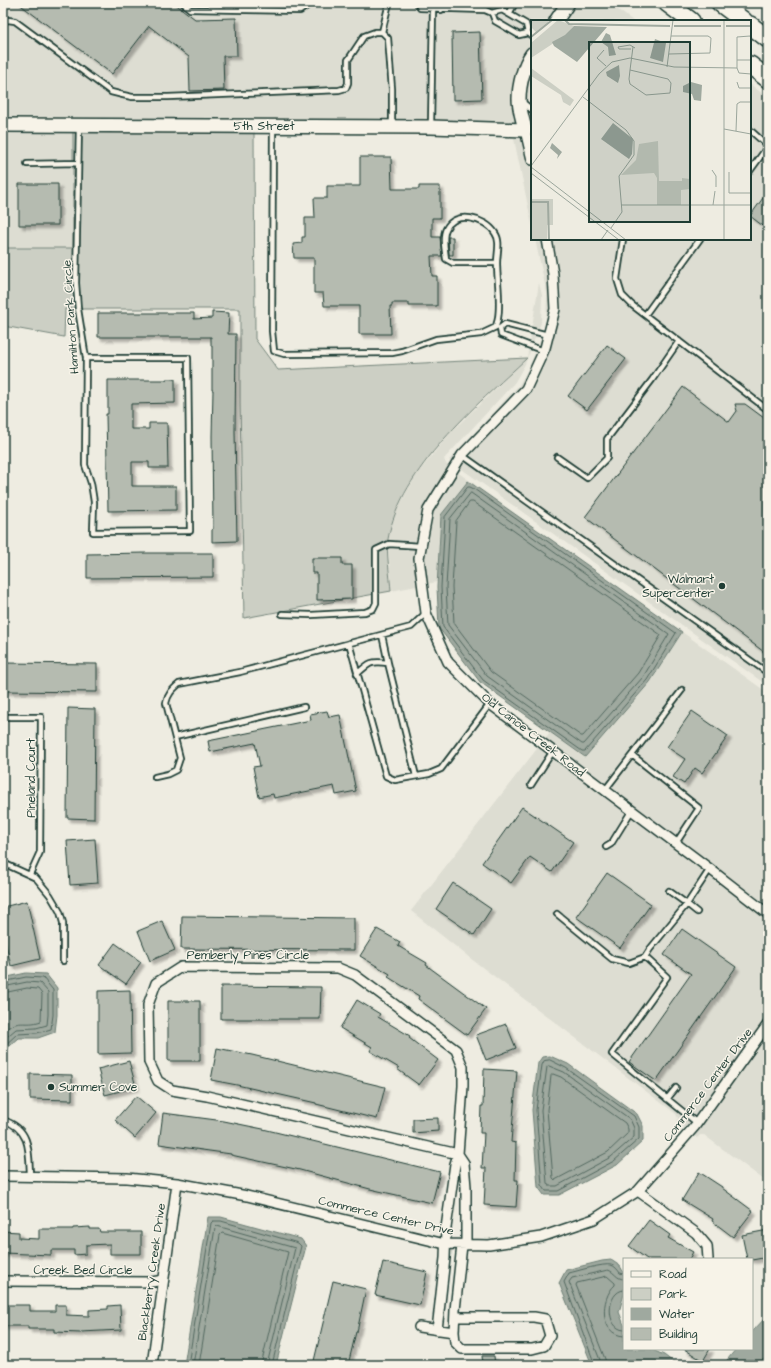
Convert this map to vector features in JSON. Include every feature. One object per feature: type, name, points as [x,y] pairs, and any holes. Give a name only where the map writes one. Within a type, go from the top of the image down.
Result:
[{"type":"highway","points":[[667,3],[690,20]]},
{"type":"highway","points":[[720,3],[743,20]]},
{"type":"highway","points":[[751,26],[768,39]]},
{"type":"highway","points":[[751,66],[768,79]]},
{"type":"street","points":[[557,20],[568,3]]},
{"type":"street","points":[[531,55],[522,79],[519,99],[528,130],[531,152]]},
{"type":"street","name":"5th Street","points":[[3,125],[431,127],[528,130]]},
{"type":"street","name":"Old Canoe Creek Road","points":[[547,240],[553,274],[555,309],[544,351],[526,389],[462,455],[428,510],[419,558],[426,613],[448,662],[490,704],[768,914]]},
{"type":"street","name":"Pemberly Pines Circle","points":[[437,1330],[445,1258],[445,1244],[455,1164],[458,1154],[463,1067],[456,1050],[355,975],[338,968],[181,967],[156,983],[148,1005],[149,1062],[158,1081],[172,1090],[207,1096],[458,1154],[464,1163],[466,1187],[464,1245],[454,1332]]},
{"type":"street","name":"Commerce Center Drive","points":[[3,1176],[127,1178],[177,1183],[247,1196],[445,1244],[489,1245],[541,1238],[594,1219],[638,1191],[697,1123],[768,1024]]},
{"type":"street","name":"Blackberry Creek Drive","points":[[152,1365],[177,1183]]},
{"type":"street","points":[[638,1191],[696,1233],[707,1246],[708,1258]]},
{"type":"street","name":"Creek Bed Circle","points":[[3,1281],[152,1282],[163,1280]]},
{"type":"street","points":[[419,1327],[454,1332],[455,1342],[462,1349],[532,1349],[544,1346],[550,1336],[545,1319],[534,1317],[455,1317]]},
{"type":"lane","points":[[183,3],[190,9],[267,11],[300,11],[311,3]]},
{"type":"lane","points":[[382,32],[389,3]]},
{"type":"lane","points":[[416,3],[420,8],[441,10],[485,10],[492,13],[502,10],[526,24],[530,35],[519,35],[495,21],[492,13]]},
{"type":"lane","points":[[441,3],[441,10]]},
{"type":"lane","points":[[509,14],[515,3]]},
{"type":"lane","points":[[431,127],[433,9]]},
{"type":"lane","points":[[3,21],[15,21],[111,92],[132,97],[168,97],[339,90],[346,88],[348,83],[348,60],[364,36],[375,32],[382,32],[388,38],[392,90],[392,127]]},
{"type":"lane","points":[[519,99],[531,109]]},
{"type":"lane","name":"Hamilton Park Circle","points":[[78,125],[76,283],[78,310],[86,358],[85,465],[91,483],[94,502],[93,532],[190,531],[188,358],[86,358]]},
{"type":"lane","points":[[272,126],[272,331],[274,351],[284,354],[392,353],[436,339],[481,334],[505,324],[548,335]]},
{"type":"lane","points":[[751,131],[768,146],[751,170]]},
{"type":"lane","points":[[27,164],[78,163]]},
{"type":"lane","points":[[497,263],[453,263],[446,259],[444,234],[446,228],[452,221],[464,218],[475,219],[493,230],[498,241],[498,327],[501,335],[544,351]]},
{"type":"lane","points":[[623,240],[617,279],[622,295],[632,305],[768,410]]},
{"type":"lane","points":[[645,315],[699,240]]},
{"type":"lane","points":[[557,457],[587,478],[607,458],[607,439],[652,380],[679,341]]},
{"type":"lane","points":[[462,455],[768,673]]},
{"type":"lane","points":[[282,614],[353,613],[365,612],[373,609],[377,597],[376,550],[389,544],[421,546]]},
{"type":"lane","points":[[155,777],[168,774],[176,770],[180,758],[166,702],[172,690],[179,684],[240,672],[411,627],[426,613]]},
{"type":"lane","points":[[382,635],[416,776]]},
{"type":"lane","points":[[349,643],[386,776],[395,780],[429,774],[441,769],[490,704]]},
{"type":"lane","points":[[357,674],[368,663],[388,663]]},
{"type":"lane","points":[[605,790],[682,690]]},
{"type":"lane","points":[[175,736],[304,707]]},
{"type":"lane","name":"Pineland Court","points":[[3,717],[41,717],[40,852],[30,874]]},
{"type":"lane","points":[[532,785],[553,751]]},
{"type":"lane","points":[[632,754],[700,808],[676,843]]},
{"type":"lane","points":[[606,847],[611,844],[632,810]]},
{"type":"lane","points":[[3,863],[36,878],[50,895],[60,912],[63,924],[63,961]]},
{"type":"lane","points":[[557,914],[612,959],[629,963],[645,958],[650,949],[687,904],[710,869]]},
{"type":"lane","points":[[669,891],[696,912]]},
{"type":"lane","points":[[645,958],[667,977],[612,1054],[697,1123]]},
{"type":"lane","points":[[667,1099],[676,1088]]},
{"type":"lane","points":[[3,1120],[10,1122],[20,1129],[26,1139],[29,1152],[30,1176]]},
{"type":"shaded area","points":[[3,3],[561,3],[549,20],[531,20],[531,46],[524,56],[514,93],[512,94],[518,123],[426,120],[3,118]]},
{"type":"shaded area","points":[[576,3],[609,3],[632,20],[564,20]]},
{"type":"shaded area","points":[[531,70],[531,122],[529,123],[525,99]]},
{"type":"shaded area","points":[[751,85],[768,98],[768,686],[449,460],[519,385],[529,367],[546,324],[547,294],[535,240],[751,240]]},
{"type":"shaded area","points":[[531,129],[531,220],[514,139]]},
{"type":"shaded area","points":[[3,131],[243,132],[73,132],[73,248],[3,248]]},
{"type":"shaded area","points":[[539,283],[542,295],[541,323],[525,364],[515,382],[444,459],[446,464],[477,486],[468,481],[441,515],[437,582],[391,591],[388,540],[395,513],[416,475],[451,432],[527,358]]},
{"type":"shaded area","points":[[682,632],[768,693],[768,1183],[704,1135],[700,1135],[697,1138],[677,1122],[678,1118],[676,1114],[470,958],[411,911],[550,732],[584,757],[650,682]]},
{"type":"green space","points":[[73,132],[254,132],[255,339],[278,370],[527,358],[443,440],[424,463],[408,488],[396,513],[388,539],[391,591],[244,618],[240,404],[240,309],[65,309],[64,337],[3,326],[3,248],[73,248]]},
{"type":"water","points":[[468,481],[682,632],[650,682],[585,757],[480,682],[439,628],[437,587],[441,515]]},
{"type":"water","points":[[26,973],[46,974],[57,988],[57,1015],[55,1032],[38,1038],[19,1038],[3,1052],[3,978]]},
{"type":"water","points":[[550,1056],[568,1064],[637,1114],[643,1126],[643,1141],[617,1165],[559,1195],[544,1195],[538,1187],[532,1110],[538,1063],[542,1057]]},
{"type":"water","points":[[208,1217],[221,1217],[301,1239],[306,1246],[276,1365],[184,1365]]},
{"type":"water","points":[[611,1260],[620,1266],[623,1271],[623,1298],[619,1312],[623,1322],[623,1350],[652,1350],[664,1355],[677,1365],[592,1365],[559,1283],[566,1270]]},
{"type":"water","points":[[768,1315],[768,1365],[723,1365],[735,1350],[753,1350],[753,1331]]},
{"type":"building","points":[[18,3],[174,3],[195,19],[236,18],[237,56],[223,56],[224,90],[190,91],[189,57],[149,26],[112,74]]},
{"type":"building","points":[[480,32],[482,99],[453,100],[452,33]]},
{"type":"building","points":[[360,157],[391,157],[392,189],[419,189],[419,186],[440,186],[440,218],[432,218],[432,237],[440,237],[442,256],[431,256],[432,276],[437,276],[437,306],[409,306],[409,303],[392,303],[392,306],[390,306],[391,334],[359,334],[359,306],[324,306],[323,293],[314,293],[314,258],[294,258],[293,244],[302,243],[302,237],[305,237],[305,218],[315,218],[314,198],[327,198],[327,186],[360,186]]},
{"type":"building","points":[[19,184],[58,184],[58,225],[19,225]]},
{"type":"building","points":[[768,191],[768,219],[763,226],[751,217]]},
{"type":"building","points":[[448,237],[453,237],[453,255],[449,255]]},
{"type":"building","points":[[212,312],[229,313],[228,334],[236,334],[235,431],[237,541],[212,542],[213,390],[211,337],[98,337],[98,313],[194,313],[194,319],[212,318]]},
{"type":"building","points":[[607,345],[626,359],[587,410],[568,396]]},
{"type":"building","points":[[175,379],[175,403],[131,404],[131,429],[149,429],[149,423],[167,423],[168,468],[149,468],[149,462],[132,462],[132,486],[176,486],[176,510],[108,511],[106,414],[108,414],[108,380]]},
{"type":"building","name":"Walmart Supercenter","points":[[683,387],[729,422],[737,411],[735,404],[745,404],[768,421],[768,655],[585,517]]},
{"type":"building","points":[[213,553],[213,577],[87,578],[87,554]]},
{"type":"building","points":[[312,558],[342,558],[342,565],[352,565],[352,599],[317,600],[317,573],[312,573]]},
{"type":"building","points":[[3,663],[97,664],[97,692],[3,691]]},
{"type":"building","points":[[68,708],[95,709],[94,819],[67,818]]},
{"type":"building","points":[[327,711],[329,717],[340,715],[356,791],[336,795],[334,786],[274,798],[273,794],[259,797],[253,767],[260,766],[255,743],[210,752],[208,741],[311,720],[310,714]]},
{"type":"building","points":[[692,711],[728,736],[702,773],[695,768],[684,784],[673,777],[685,759],[667,747]]},
{"type":"building","points":[[522,807],[573,842],[552,872],[530,857],[511,883],[482,863]]},
{"type":"building","points":[[95,839],[98,883],[70,885],[67,841]]},
{"type":"building","points":[[607,873],[651,904],[620,948],[576,917]]},
{"type":"building","points":[[453,883],[491,909],[474,935],[436,909]]},
{"type":"building","points":[[27,901],[40,959],[11,966],[3,932],[3,907]]},
{"type":"building","points":[[182,916],[354,918],[354,950],[181,949]]},
{"type":"building","points":[[162,921],[175,950],[150,961],[138,931]]},
{"type":"building","points":[[377,929],[400,942],[398,946],[427,963],[426,965],[486,1009],[467,1035],[418,999],[419,996],[388,977],[390,974],[360,956]]},
{"type":"building","points":[[682,929],[736,967],[656,1081],[629,1062],[691,974],[664,955]]},
{"type":"building","points":[[115,943],[141,962],[126,984],[99,965]]},
{"type":"building","points":[[221,986],[321,987],[320,1019],[221,1019]]},
{"type":"building","points":[[130,990],[131,1053],[98,1054],[98,991]]},
{"type":"building","points":[[357,1000],[380,1014],[378,1017],[410,1036],[409,1038],[438,1060],[419,1085],[397,1069],[399,1068],[370,1051],[372,1047],[340,1028]]},
{"type":"building","points":[[168,1001],[200,1001],[200,1061],[168,1061]]},
{"type":"building","points":[[506,1024],[516,1048],[486,1060],[476,1035]]},
{"type":"building","points":[[217,1048],[385,1087],[377,1119],[316,1103],[211,1080]]},
{"type":"building","points":[[129,1061],[136,1087],[105,1095],[98,1069]]},
{"type":"building","points":[[484,1069],[517,1071],[511,1142],[516,1143],[515,1180],[518,1180],[516,1207],[484,1205],[486,1168],[482,1168],[484,1133],[480,1133],[481,1106],[483,1106]]},
{"type":"building","name":"Summer Cove","points":[[30,1074],[72,1075],[72,1100],[30,1099]]},
{"type":"building","points":[[136,1096],[156,1113],[135,1138],[115,1120]]},
{"type":"building","points":[[163,1113],[224,1121],[263,1129],[440,1172],[432,1203],[231,1154],[159,1144]]},
{"type":"building","points":[[438,1118],[438,1131],[413,1133],[413,1119]]},
{"type":"building","points":[[699,1172],[722,1187],[753,1211],[733,1237],[712,1221],[713,1219],[682,1200]]},
{"type":"building","points":[[649,1220],[670,1235],[668,1238],[693,1252],[690,1258],[646,1258],[629,1246]]},
{"type":"building","points":[[90,1227],[90,1229],[99,1229],[100,1232],[141,1232],[141,1254],[110,1254],[110,1244],[86,1245],[86,1254],[74,1255],[74,1250],[51,1250],[51,1255],[3,1253],[3,1231],[19,1232],[19,1238],[39,1239],[39,1229],[73,1229]]},
{"type":"building","points":[[768,1230],[768,1257],[753,1260],[753,1258],[747,1258],[742,1235]]},
{"type":"building","points":[[383,1262],[427,1272],[420,1305],[375,1295]]},
{"type":"building","points":[[333,1281],[366,1289],[357,1332],[348,1365],[313,1365]]},
{"type":"building","points":[[3,1305],[30,1305],[30,1311],[55,1311],[55,1305],[66,1305],[66,1315],[89,1316],[89,1310],[108,1309],[108,1306],[120,1305],[121,1330],[81,1333],[54,1332],[54,1329],[28,1329],[28,1326],[3,1326]]},
{"type":"building","points":[[686,1350],[709,1350],[703,1361]]},
{"type":"building","points":[[482,1356],[494,1356],[495,1365],[483,1365]]},
{"type":"place","name":"Walmart Supercenter","points":[[722,586]]},
{"type":"place","name":"Summer Cove","points":[[51,1087]]}]
